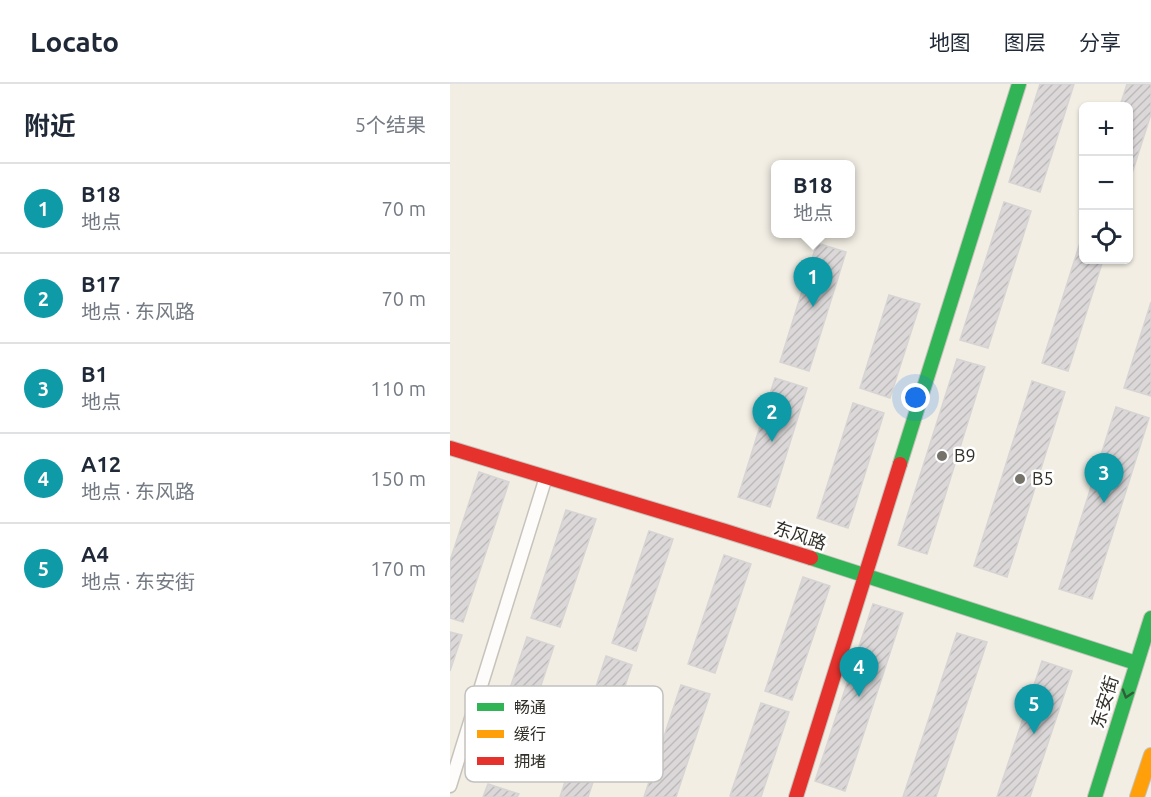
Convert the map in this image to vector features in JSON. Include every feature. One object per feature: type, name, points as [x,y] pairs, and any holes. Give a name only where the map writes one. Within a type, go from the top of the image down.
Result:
[{"type":"street","points":[[795,797],[1019,84]]},
{"type":"street","name":"东风路","points":[[450,448],[725,531],[1137,663]]},
{"type":"street","points":[[481,686],[546,477]]},
{"type":"street","name":"东安街","points":[[1095,797],[1151,618]]},
{"type":"street","points":[[450,786],[465,738]]},
{"type":"street","points":[[1137,797],[1151,755]]},
{"type":"building","points":[[1040,84],[1074,84],[1040,192],[1009,182]]},
{"type":"building","points":[[1127,84],[1151,84],[1151,114],[1133,170],[1133,102],[1121,102]]},
{"type":"building","points":[[1004,202],[1031,211],[988,348],[960,340]]},
{"type":"building","points":[[817,243],[846,252],[809,371],[780,362]]},
{"type":"building","points":[[1079,246],[1079,264],[1102,264],[1068,371],[1042,363]]},
{"type":"building","points":[[889,295],[920,304],[890,398],[860,388]]},
{"type":"building","points":[[1151,302],[1151,396],[1124,388]]},
{"type":"building","name":"B9","points":[[957,359],[985,367],[927,554],[898,545]]},
{"type":"building","points":[[775,378],[807,388],[770,507],[738,497]]},
{"type":"building","name":"B5","points":[[1032,381],[1065,392],[1007,577],[974,566]]},
{"type":"building","points":[[853,403],[884,413],[848,528],[817,518]]},
{"type":"building","points":[[1116,407],[1149,418],[1092,599],[1059,589]]},
{"type":"building","points":[[479,472],[509,482],[463,622],[450,618],[450,561]]},
{"type":"building","points":[[566,510],[596,519],[560,627],[531,618]]},
{"type":"building","points":[[649,531],[673,539],[636,651],[612,643]]},
{"type":"building","points":[[724,555],[751,564],[715,673],[688,664]]},
{"type":"building","points":[[803,577],[830,586],[792,700],[765,691]]},
{"type":"building","points":[[873,604],[903,613],[845,791],[815,781]]},
{"type":"building","points":[[450,632],[462,635],[450,671]]},
{"type":"building","points":[[957,633],[987,642],[936,797],[903,797]]},
{"type":"building","points":[[527,637],[554,646],[541,686],[511,686]]},
{"type":"building","points":[[606,656],[632,665],[625,686],[596,686]]},
{"type":"building","points":[[1042,661],[1072,671],[1030,797],[997,797]]},
{"type":"building","points":[[681,685],[710,694],[676,797],[644,797],[649,782],[663,782],[663,739]]},
{"type":"building","points":[[761,703],[789,712],[761,797],[730,796]]},
{"type":"building","points":[[565,782],[593,782],[588,797],[560,797]]},
{"type":"building","points":[[488,784],[519,794],[517,797],[483,797]]},
{"type":"traffic: fast","points":[[900,464],[1019,84]]},
{"type":"traffic: fast","points":[[811,558],[1136,663]]},
{"type":"traffic: fast","points":[[1095,797],[1151,618]]},
{"type":"traffic: slow","points":[[1137,797],[1151,755]]},
{"type":"traffic: jam","points":[[450,448],[811,558]]},
{"type":"traffic: jam","points":[[796,797],[900,464]]},
{"type":"place","name":"B18","points":[[813,307]]},
{"type":"place","name":"B17","points":[[772,442]]},
{"type":"place","name":"B9","points":[[942,456]]},
{"type":"place","name":"B5","points":[[1020,479]]},
{"type":"place","name":"B1","points":[[1104,503]]},
{"type":"place","name":"A12","points":[[859,697]]},
{"type":"place","name":"A4","points":[[1034,734]]}]
